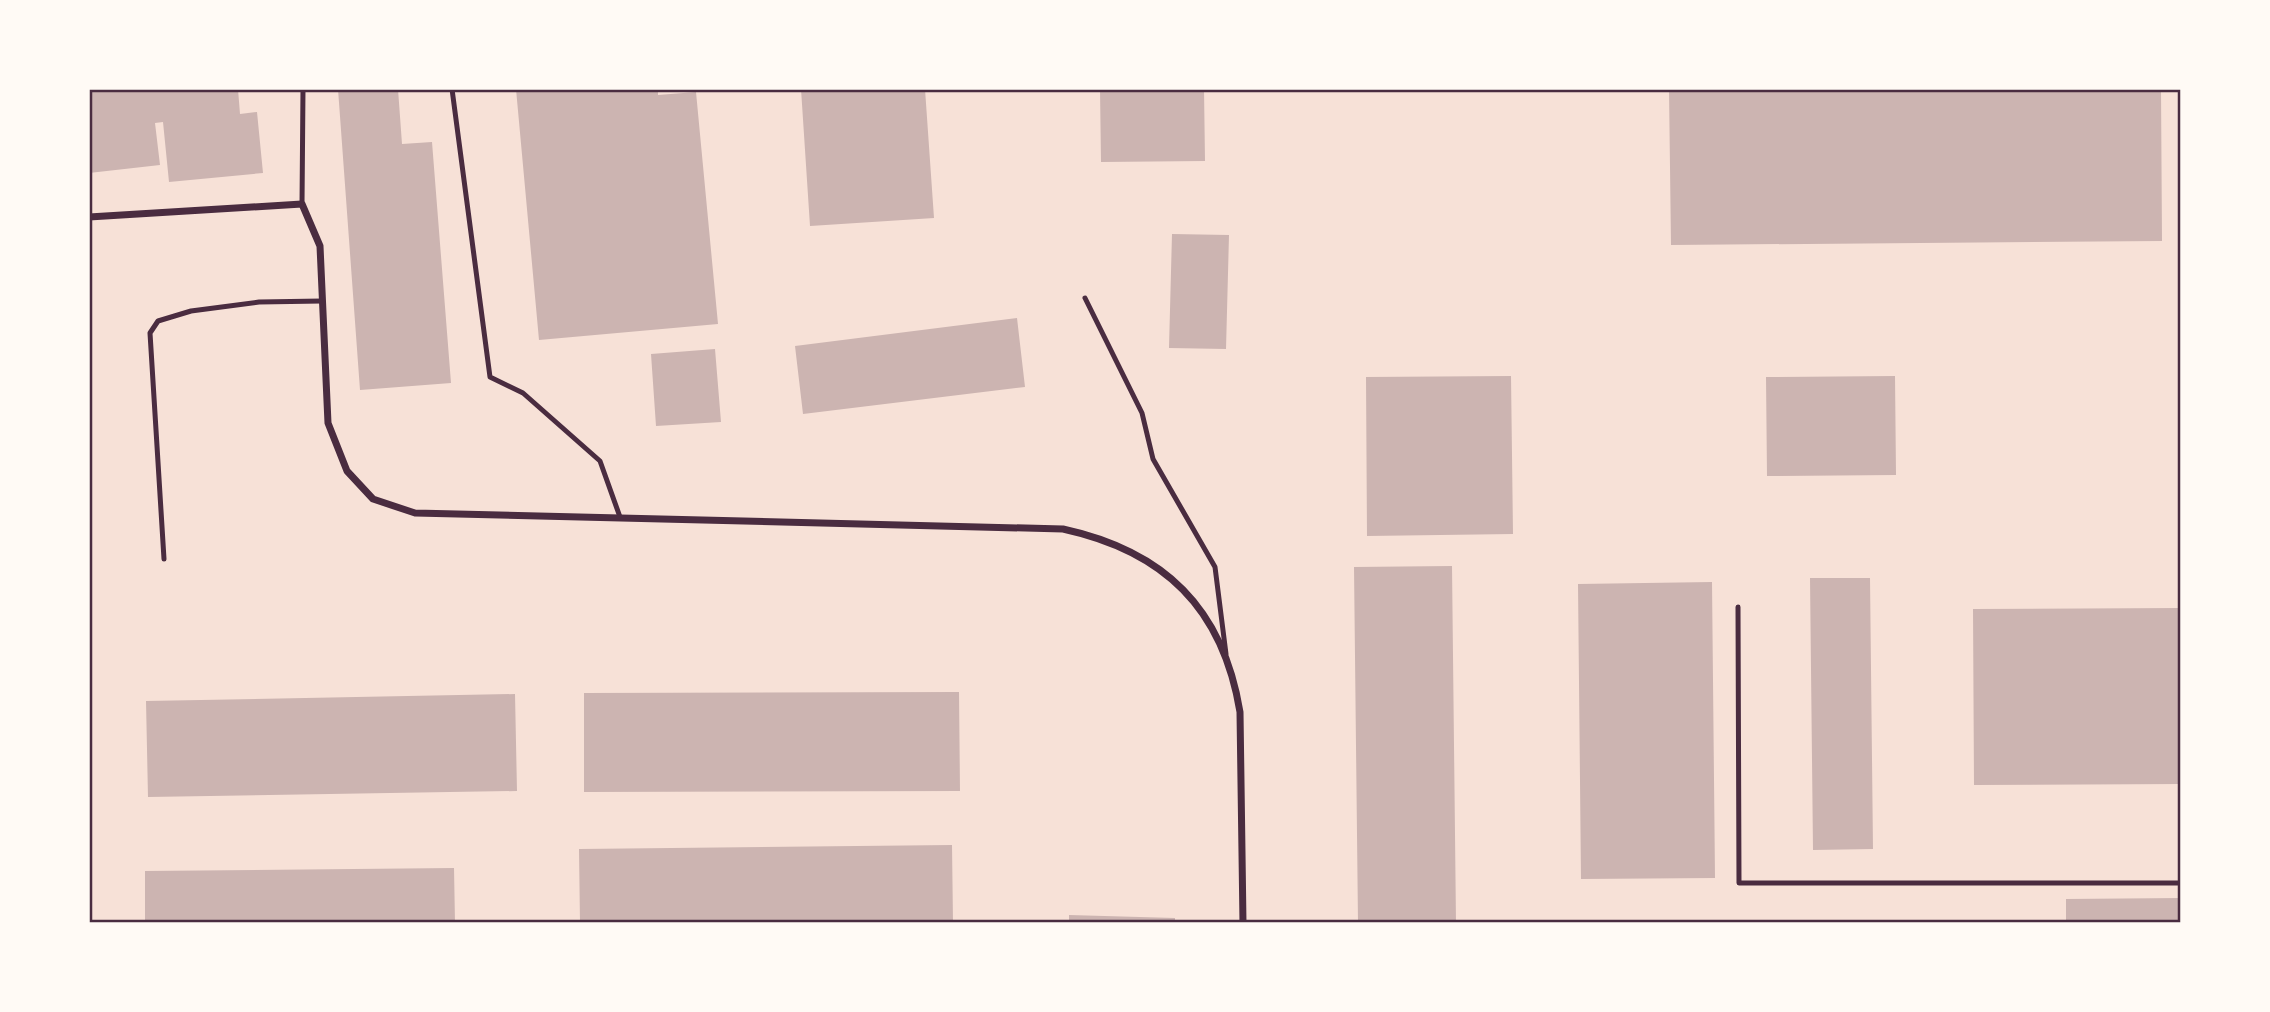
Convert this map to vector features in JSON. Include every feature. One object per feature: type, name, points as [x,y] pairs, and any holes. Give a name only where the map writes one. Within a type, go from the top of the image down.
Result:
[{"type":"street","points":[[89,217],[302,205],[320,246],[328,423],[347,471],[373,499],[415,513],[1063,529],[1093,535],[1132,551],[1150,562],[1175,581],[1208,620],[1227,657],[1236,684],[1240,712],[1243,923]]},
{"type":"lane","points":[[302,205],[303,89]]},
{"type":"lane","points":[[452,89],[490,377],[523,393],[600,461],[620,517]]},
{"type":"lane","points":[[1085,298],[1142,414],[1153,459],[1215,567],[1227,657]]},
{"type":"lane","points":[[164,559],[150,333],[158,321],[191,311],[259,302],[322,301]]},
{"type":"lane","points":[[1738,607],[1739,883],[2181,883]]},
{"type":"building","points":[[89,89],[238,89],[240,114],[257,112],[263,173],[169,182],[163,122],[155,123],[160,165],[89,173]]},
{"type":"building","points":[[338,89],[398,89],[402,144],[432,142],[451,383],[360,390]]},
{"type":"building","points":[[516,89],[658,89],[658,95],[696,92],[718,324],[539,340]]},
{"type":"building","points":[[801,89],[925,89],[934,218],[810,226]]},
{"type":"building","points":[[1100,89],[1204,89],[1205,161],[1101,162]]},
{"type":"building","points":[[1669,89],[2161,89],[2162,241],[1671,245]]},
{"type":"building","points":[[1172,234],[1229,235],[1226,349],[1169,348]]},
{"type":"building","points":[[1017,318],[1025,387],[803,414],[795,346]]},
{"type":"building","points":[[715,349],[721,422],[656,426],[651,354]]},
{"type":"building","points":[[1511,376],[1513,534],[1367,536],[1366,377]]},
{"type":"building","points":[[1895,376],[1896,475],[1767,476],[1766,377]]},
{"type":"building","points":[[1452,566],[1456,923],[1358,923],[1354,567]]},
{"type":"building","points":[[1810,578],[1870,578],[1873,849],[1813,850]]},
{"type":"building","points":[[1712,582],[1715,878],[1581,879],[1578,584]]},
{"type":"building","points":[[2181,608],[2181,784],[1974,785],[1973,609]]},
{"type":"building","points":[[959,692],[960,791],[584,792],[584,693]]},
{"type":"building","points":[[515,694],[517,791],[148,797],[146,701]]},
{"type":"building","points":[[952,845],[953,923],[580,923],[579,849]]},
{"type":"building","points":[[454,868],[455,923],[145,923],[145,871]]},
{"type":"building","points":[[2181,898],[2181,923],[2066,923],[2066,899]]},
{"type":"building","points":[[1069,915],[1175,918],[1175,923],[1069,923]]}]
